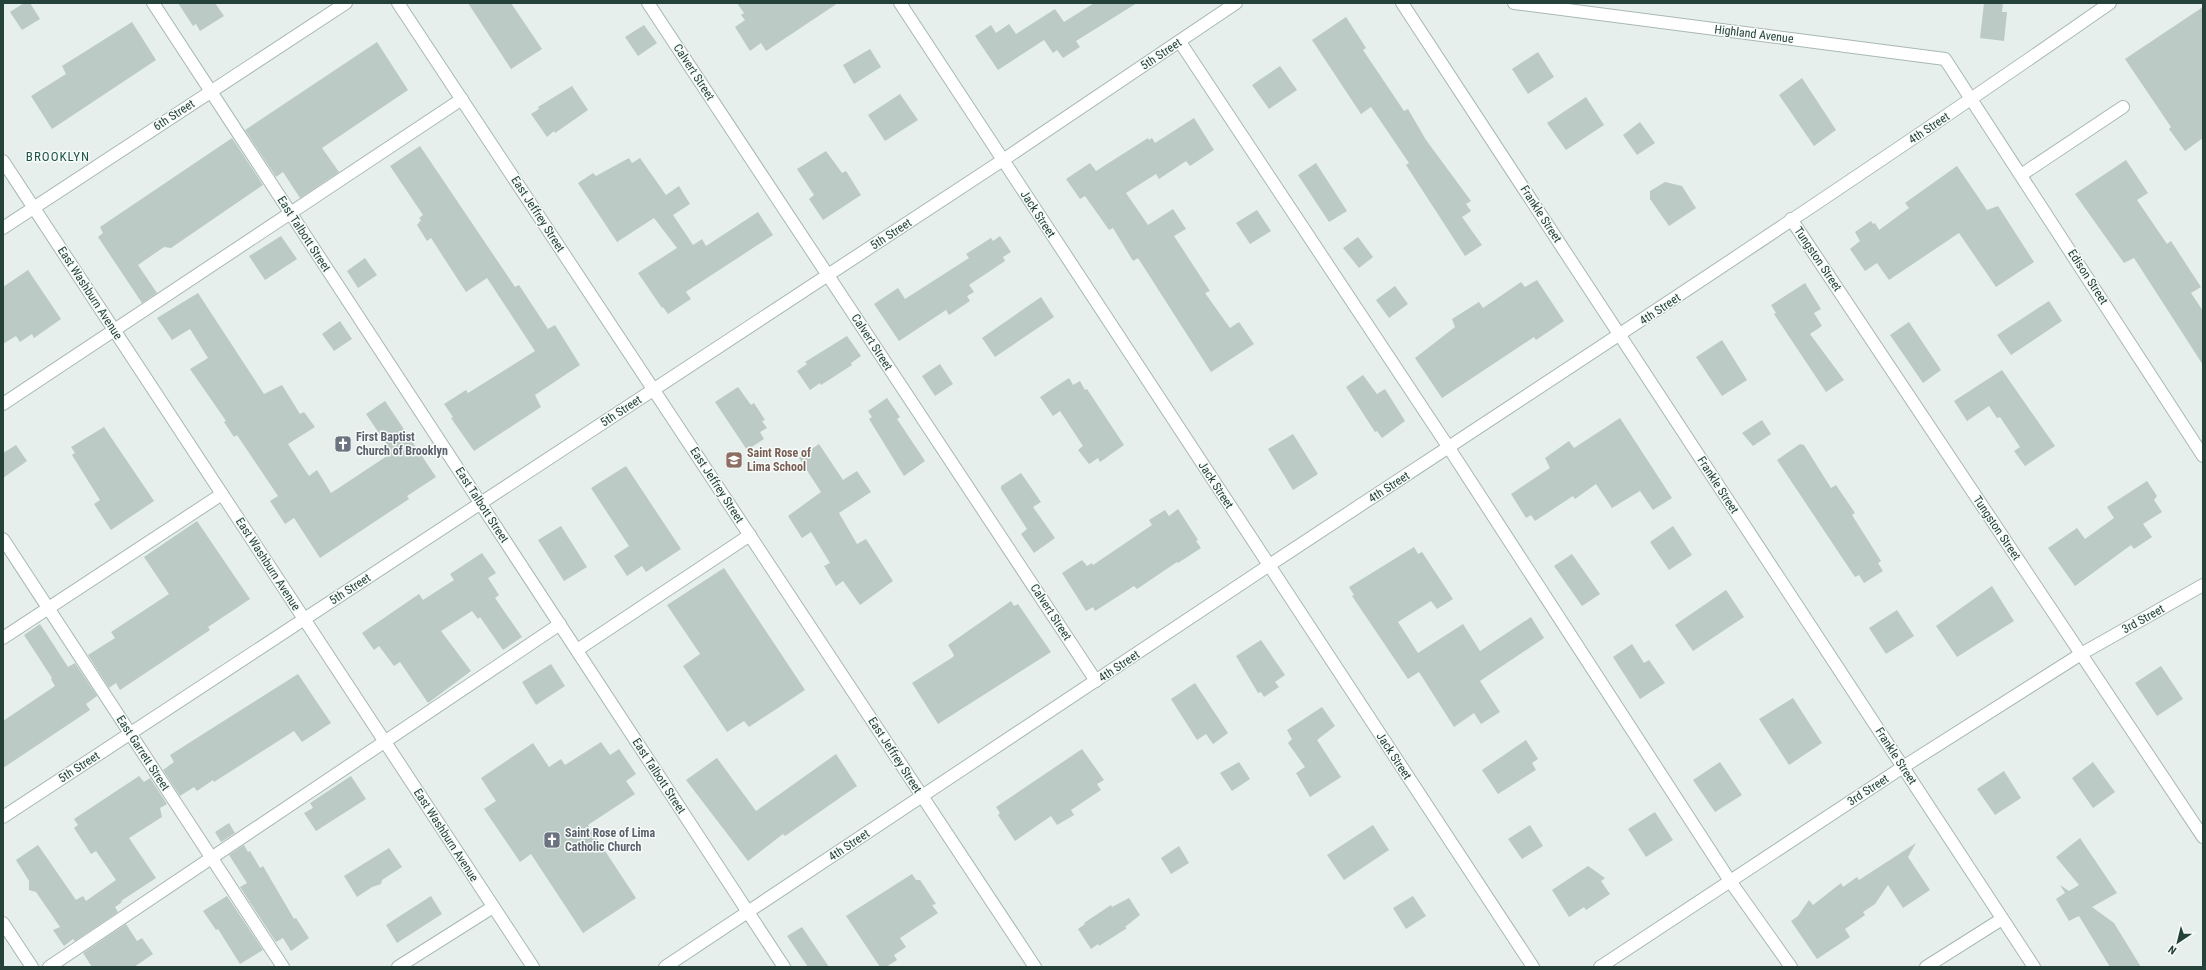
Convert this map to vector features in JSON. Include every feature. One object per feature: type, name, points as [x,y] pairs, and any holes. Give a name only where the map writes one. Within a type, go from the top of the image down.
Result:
[{"type":"street","name":"East Talbott Street","points":[[153,3],[784,967]]},
{"type":"street","name":"6th Street","points":[[3,228],[346,3]]},
{"type":"street","name":"East Jeffrey Street","points":[[398,3],[1034,967]]},
{"type":"street","name":"Calvert Street","points":[[648,3],[1096,681]]},
{"type":"street","name":"Jack Street","points":[[900,3],[1533,967]]},
{"type":"street","name":"5th Street","points":[[3,817],[1003,160],[1236,3]]},
{"type":"street","name":"Frankle Street","points":[[1402,3],[2034,967]]},
{"type":"street","name":"Highland Avenue","points":[[1514,3],[1945,59],[1973,99]]},
{"type":"street","name":"4th Street","points":[[665,967],[1269,566],[1620,336],[1791,219],[1973,99],[2110,3]]},
{"type":"street","points":[[1180,42],[1449,448],[1730,881],[1791,967]]},
{"type":"street","points":[[3,404],[462,99]]},
{"type":"street","name":"Edison Street","points":[[1973,99],[2203,456]]},
{"type":"street","points":[[2021,175],[2123,106]]},
{"type":"street","name":"East Washburn Avenue","points":[[3,161],[533,967]]},
{"type":"street","name":"Tungston Street","points":[[1791,219],[2203,837]]},
{"type":"street","points":[[3,638],[222,494]]},
{"type":"street","points":[[577,650],[750,535]]},
{"type":"street","name":"East Garrett Street","points":[[3,539],[283,967]]},
{"type":"street","name":"3rd Street","points":[[1600,967],[1903,767],[2081,654],[2203,585]]},
{"type":"street","points":[[49,967],[560,624]]},
{"type":"street","points":[[398,967],[493,906]]},
{"type":"street","points":[[1926,967],[2002,919]]},
{"type":"street","points":[[3,923],[32,967]]},
{"type":"building","points":[[24,3],[30,3],[40,19],[22,30],[10,12]]},
{"type":"building","points":[[178,3],[215,3],[224,16],[200,31],[196,24],[193,26]]},
{"type":"building","points":[[468,3],[511,3],[542,49],[511,69]]},
{"type":"building","points":[[737,3],[838,3],[766,51],[761,43],[750,51],[735,27],[745,20],[741,15],[744,13]]},
{"type":"building","points":[[1094,3],[1137,3],[1076,41],[1080,47],[1063,58],[1057,50],[1053,53],[1044,40],[998,70],[975,36],[991,25],[996,33],[1009,24],[1016,34],[1055,9],[1064,22]]},
{"type":"building","points":[[1984,3],[2003,3],[2002,12],[2007,12],[2004,41],[1980,38]]},
{"type":"building","points":[[2203,7],[2203,138],[2185,151],[2169,129],[2171,127],[2125,59]]},
{"type":"building","points":[[1346,17],[1366,48],[1363,50],[1404,111],[1408,109],[1426,140],[1471,201],[1466,204],[1471,211],[1462,217],[1482,245],[1465,256],[1406,165],[1409,163],[1371,107],[1361,114],[1312,40]]},
{"type":"building","points":[[132,22],[156,60],[52,129],[31,96],[66,74],[62,66]]},
{"type":"building","points":[[644,25],[657,43],[638,56],[625,37]]},
{"type":"building","points":[[377,42],[408,90],[322,148],[339,172],[300,198],[283,172],[276,177],[245,130]]},
{"type":"building","points":[[870,49],[881,67],[854,84],[843,65]]},
{"type":"building","points":[[1538,52],[1554,77],[1528,94],[1512,69]]},
{"type":"building","points":[[1280,66],[1297,90],[1269,109],[1252,85]]},
{"type":"building","points":[[1802,78],[1836,130],[1814,146],[1779,95]]},
{"type":"building","points":[[572,86],[588,110],[547,137],[531,114],[539,109],[538,107]]},
{"type":"building","points":[[900,94],[918,120],[885,141],[868,115]]},
{"type":"building","points":[[1586,97],[1604,125],[1566,150],[1547,123]]},
{"type":"building","points":[[1194,118],[1214,150],[1190,166],[1186,161],[1159,179],[1156,174],[1126,193],[1148,225],[1173,209],[1186,229],[1174,236],[1210,291],[1205,293],[1230,328],[1239,322],[1254,344],[1211,372],[1138,258],[1133,261],[1113,228],[1109,230],[1085,196],[1080,199],[1066,179],[1090,163],[1096,171],[1148,138],[1149,140],[1152,138],[1155,143]]},
{"type":"building","points":[[1640,122],[1655,143],[1637,155],[1623,135]]},
{"type":"building","points":[[232,138],[263,185],[171,248],[164,247],[138,265],[157,293],[142,303],[98,237],[103,233],[100,227]]},
{"type":"building","points":[[420,146],[515,287],[519,285],[548,329],[555,325],[580,365],[535,395],[541,407],[474,451],[451,418],[453,417],[444,404],[466,390],[468,393],[535,351],[487,278],[466,292],[431,238],[427,241],[417,225],[421,220],[419,218],[423,215],[390,166]]},
{"type":"building","points":[[826,151],[842,173],[846,171],[861,195],[823,220],[809,199],[814,195],[797,169]]},
{"type":"building","points":[[629,158],[632,163],[640,158],[666,195],[679,186],[690,204],[673,215],[693,245],[702,239],[706,246],[758,212],[773,235],[687,291],[686,292],[691,299],[668,314],[663,307],[662,308],[638,273],[677,248],[654,218],[617,242],[578,183],[593,173],[596,176]]},
{"type":"building","points":[[2126,160],[2148,193],[2137,200],[2167,244],[2171,241],[2201,287],[2191,293],[2203,311],[2203,365],[2134,258],[2124,263],[2075,194]]},
{"type":"building","points":[[1316,163],[1347,211],[1329,222],[1298,175]]},
{"type":"building","points":[[1957,166],[1987,210],[1998,206],[2034,262],[1996,287],[1959,233],[1889,280],[1877,263],[1865,271],[1850,249],[1860,241],[1855,232],[1871,221],[1873,224],[1875,223],[1879,230],[1909,208],[1905,203]]},
{"type":"building","points":[[1665,182],[1682,186],[1696,208],[1669,226],[1650,199],[1650,191]]},
{"type":"building","points":[[1257,210],[1271,231],[1250,244],[1236,223]]},
{"type":"building","points":[[281,236],[297,259],[265,280],[249,256]]},
{"type":"building","points":[[1000,236],[1011,252],[1003,257],[1005,261],[969,285],[974,292],[967,296],[970,301],[949,315],[946,310],[899,341],[874,304],[898,288],[905,299],[969,258],[966,254],[991,238],[993,241]]},
{"type":"building","points":[[1358,237],[1373,257],[1359,268],[1343,248]]},
{"type":"building","points":[[365,258],[377,275],[358,288],[347,271]]},
{"type":"building","points":[[28,270],[61,319],[34,338],[32,334],[20,342],[16,336],[3,344],[3,287]]},
{"type":"building","points":[[1537,280],[1564,321],[1536,340],[1534,337],[1442,398],[1415,358],[1455,327],[1452,319],[1479,302],[1483,308],[1521,282],[1525,287]]},
{"type":"building","points":[[1805,283],[1821,309],[1814,313],[1822,326],[1810,334],[1844,380],[1826,392],[1774,314],[1776,313],[1771,305]]},
{"type":"building","points":[[1395,286],[1408,304],[1389,318],[1376,300]]},
{"type":"building","points":[[198,293],[264,394],[282,385],[300,414],[304,412],[315,427],[288,444],[309,476],[317,470],[331,493],[387,456],[384,452],[389,448],[366,414],[385,401],[436,477],[407,496],[409,499],[320,558],[294,518],[285,524],[270,501],[278,496],[237,435],[234,437],[224,422],[226,421],[190,369],[208,358],[190,329],[172,340],[157,318]]},
{"type":"building","points":[[1041,297],[1054,317],[995,357],[982,338]]},
{"type":"building","points":[[2049,301],[2062,321],[2011,355],[1997,335]]},
{"type":"building","points":[[340,321],[352,339],[334,351],[322,334]]},
{"type":"building","points":[[1909,322],[1941,370],[1923,383],[1890,335]]},
{"type":"building","points":[[847,336],[861,356],[851,363],[852,365],[821,385],[820,383],[810,390],[797,371],[807,364],[805,362]]},
{"type":"building","points":[[1722,340],[1747,380],[1722,396],[1696,357]]},
{"type":"building","points":[[940,364],[953,384],[935,396],[922,376]]},
{"type":"building","points":[[2002,370],[2055,446],[2025,466],[2014,451],[2020,447],[2000,417],[1997,418],[1989,406],[1967,421],[1954,401]]},
{"type":"building","points":[[1363,375],[1377,394],[1385,389],[1405,421],[1382,438],[1377,431],[1375,432],[1346,387]]},
{"type":"building","points":[[1069,378],[1073,385],[1080,381],[1085,390],[1087,389],[1124,445],[1100,462],[1098,458],[1089,464],[1078,450],[1083,446],[1060,411],[1053,416],[1040,397]]},
{"type":"building","points":[[738,387],[751,405],[754,403],[765,420],[762,421],[767,428],[760,432],[764,439],[747,450],[715,402]]},
{"type":"building","points":[[887,398],[900,417],[897,419],[925,461],[904,476],[869,419],[872,417],[868,411]]},
{"type":"building","points":[[1620,418],[1672,498],[1653,510],[1640,491],[1612,508],[1596,484],[1575,499],[1573,496],[1535,521],[1531,515],[1526,518],[1511,494],[1550,468],[1545,458],[1569,441],[1574,448]]},
{"type":"building","points":[[1762,420],[1771,434],[1753,446],[1742,433]]},
{"type":"building","points":[[104,427],[154,501],[111,530],[94,504],[100,500],[72,455],[75,453],[71,447]]},
{"type":"building","points":[[1293,434],[1318,474],[1293,490],[1268,449]]},
{"type":"building","points":[[819,444],[843,480],[857,471],[871,492],[839,513],[857,544],[866,539],[893,581],[860,605],[843,581],[836,586],[824,566],[830,563],[811,532],[802,538],[788,516],[821,492],[799,458]]},
{"type":"building","points":[[1800,444],[1804,445],[1831,488],[1836,485],[1855,513],[1852,515],[1881,561],[1878,563],[1883,571],[1864,583],[1859,575],[1855,577],[1777,460]]},
{"type":"building","points":[[16,445],[27,461],[3,478],[3,453]]},
{"type":"building","points":[[626,466],[681,549],[646,572],[642,566],[627,576],[614,556],[629,546],[591,488]]},
{"type":"building","points":[[1021,473],[1041,502],[1033,507],[1055,538],[1034,553],[1021,534],[1027,529],[1001,489],[1001,486]]},
{"type":"building","points":[[2147,481],[2157,496],[2154,500],[2162,512],[2143,524],[2152,537],[2134,549],[2131,545],[2075,586],[2048,548],[2077,528],[2085,539],[2114,518],[2107,507]]},
{"type":"building","points":[[1178,509],[1198,540],[1196,541],[1201,548],[1137,589],[1134,586],[1095,611],[1093,607],[1086,611],[1062,573],[1082,560],[1087,566],[1092,563],[1093,565],[1152,525],[1149,520],[1165,510],[1169,516]]},
{"type":"building","points":[[197,521],[250,599],[208,627],[210,630],[120,690],[116,683],[109,688],[88,655],[115,638],[111,632],[169,594],[144,557]]},
{"type":"building","points":[[561,526],[587,567],[564,581],[538,540]]},
{"type":"building","points":[[1673,526],[1692,555],[1669,570],[1650,542]]},
{"type":"building","points":[[1414,547],[1418,554],[1422,552],[1453,599],[1437,609],[1431,601],[1398,622],[1418,653],[1463,624],[1480,651],[1531,617],[1544,638],[1480,681],[1500,712],[1481,724],[1474,713],[1454,727],[1419,672],[1408,679],[1352,596],[1354,595],[1349,587]]},
{"type":"building","points":[[482,553],[496,573],[488,578],[499,595],[495,598],[522,637],[503,650],[480,617],[478,619],[472,611],[441,631],[471,671],[428,703],[400,662],[394,666],[379,646],[374,650],[362,633],[419,594],[423,600],[454,580],[450,574]]},
{"type":"building","points":[[1572,554],[1600,594],[1582,606],[1554,566]]},
{"type":"building","points":[[724,568],[805,690],[749,727],[744,721],[727,732],[683,666],[700,654],[667,605]]},
{"type":"building","points":[[1992,586],[2014,621],[1957,657],[1936,626]]},
{"type":"building","points":[[1726,590],[1744,617],[1693,651],[1675,625]]},
{"type":"building","points":[[1011,601],[1014,606],[1018,604],[1051,652],[938,724],[912,683],[953,657],[954,655],[948,645]]},
{"type":"building","points":[[1897,610],[1914,636],[1886,654],[1869,628]]},
{"type":"building","points":[[40,624],[68,667],[75,663],[97,696],[86,704],[90,710],[3,768],[3,721],[55,686],[51,679],[52,678],[24,635]]},
{"type":"building","points":[[1261,640],[1285,675],[1275,682],[1279,687],[1264,697],[1261,692],[1258,693],[1236,656]]},
{"type":"building","points":[[1632,644],[1644,663],[1649,660],[1665,683],[1640,699],[1613,657]]},
{"type":"building","points":[[551,664],[565,686],[536,705],[522,682]]},
{"type":"building","points":[[2161,666],[2183,699],[2157,716],[2135,683]]},
{"type":"building","points":[[298,674],[331,723],[302,742],[294,731],[214,782],[213,780],[197,791],[194,787],[180,796],[163,770],[174,762],[170,755]]},
{"type":"building","points":[[1195,683],[1228,733],[1213,744],[1206,734],[1197,740],[1171,699]]},
{"type":"building","points":[[1793,698],[1822,743],[1789,765],[1759,719]]},
{"type":"building","points":[[1322,707],[1335,726],[1317,740],[1341,777],[1310,797],[1296,773],[1305,767],[1288,743],[1292,739],[1287,730]]},
{"type":"building","points":[[1526,740],[1538,759],[1532,763],[1536,770],[1498,794],[1482,770]]},
{"type":"building","name":"Saint Rose of Lima Catholic Church","points":[[601,742],[610,755],[619,749],[636,774],[626,781],[635,794],[588,825],[636,898],[583,933],[531,854],[520,862],[484,809],[496,801],[481,778],[533,743],[549,767],[561,759],[565,765]]},
{"type":"building","points":[[1082,749],[1104,780],[1097,784],[1101,790],[1071,810],[1074,815],[1057,825],[1051,816],[1015,841],[998,815],[1000,813],[996,807]]},
{"type":"building","points":[[836,754],[857,786],[785,836],[783,834],[748,861],[686,780],[717,758],[756,811]]},
{"type":"building","points":[[1239,762],[1250,779],[1232,791],[1220,773]]},
{"type":"building","points":[[1720,762],[1742,795],[1715,812],[1693,780]]},
{"type":"building","points":[[2093,762],[2115,792],[2093,808],[2072,778]]},
{"type":"building","points":[[2004,771],[2021,798],[1995,815],[1977,789]]},
{"type":"building","points":[[139,776],[144,782],[150,778],[167,804],[160,808],[162,817],[129,838],[156,878],[121,901],[122,902],[115,907],[118,912],[75,941],[73,939],[64,946],[53,930],[60,927],[36,892],[29,890],[29,881],[16,860],[38,845],[76,900],[83,896],[86,901],[116,880],[96,851],[91,854],[74,828],[78,825],[74,819]]},
{"type":"building","points":[[351,776],[366,799],[316,831],[304,813],[313,808],[310,803]]},
{"type":"building","points":[[1655,812],[1673,840],[1646,857],[1628,829]]},
{"type":"building","points":[[229,823],[235,833],[221,842],[215,832]]},
{"type":"building","points":[[1373,825],[1389,850],[1344,880],[1327,855]]},
{"type":"building","points":[[1530,825],[1543,846],[1522,859],[1508,839]]},
{"type":"building","points":[[2080,838],[2117,893],[2092,907],[2114,923],[2141,967],[2110,967],[2079,916],[2069,921],[2056,899],[2065,893],[2060,885],[2069,891],[2079,885],[2056,857]]},
{"type":"building","points":[[1916,843],[1908,857],[1930,890],[1903,908],[1888,885],[1875,904],[1863,912],[1865,915],[1845,929],[1850,937],[1817,959],[1791,921],[1798,916],[1809,900],[1813,905],[1841,883],[1843,887],[1857,877],[1859,880]]},
{"type":"building","points":[[244,845],[248,852],[250,851],[260,868],[263,866],[294,919],[296,918],[309,938],[291,951],[283,938],[276,942],[240,887],[247,883],[229,855]]},
{"type":"building","points":[[1179,846],[1189,863],[1171,874],[1161,858]]},
{"type":"building","points":[[389,848],[402,867],[382,880],[381,884],[372,887],[357,897],[344,876]]},
{"type":"building","points":[[1588,866],[1605,878],[1601,881],[1610,894],[1586,910],[1584,907],[1569,917],[1552,890]]},
{"type":"building","points":[[912,874],[916,880],[920,880],[936,904],[932,905],[938,913],[900,938],[906,947],[894,955],[897,960],[886,967],[880,967],[846,916]]},
{"type":"building","points":[[227,896],[263,950],[240,964],[218,929],[216,930],[203,911]]},
{"type":"building","points":[[431,896],[442,914],[397,943],[386,925]]},
{"type":"building","points":[[1413,896],[1426,916],[1406,929],[1393,908]]},
{"type":"building","points":[[1129,898],[1140,915],[1125,927],[1127,928],[1099,946],[1098,944],[1091,949],[1078,929],[1085,924],[1084,923],[1111,905],[1112,907]]},
{"type":"building","points":[[126,924],[137,941],[142,938],[153,954],[134,967],[92,967],[83,953]]},
{"type":"building","points":[[802,927],[829,967],[808,967],[787,936]]},
{"type":"place","name":"First Baptist Church of Brooklyn","points":[[343,444]]},
{"type":"place","name":"Saint Rose of Lima School","points":[[734,460]]},
{"type":"place","name":"Saint Rose of Lima Catholic Church","points":[[552,840]]},
{"type":"district","name":"BROOKLYN","points":[[58,156]]}]
